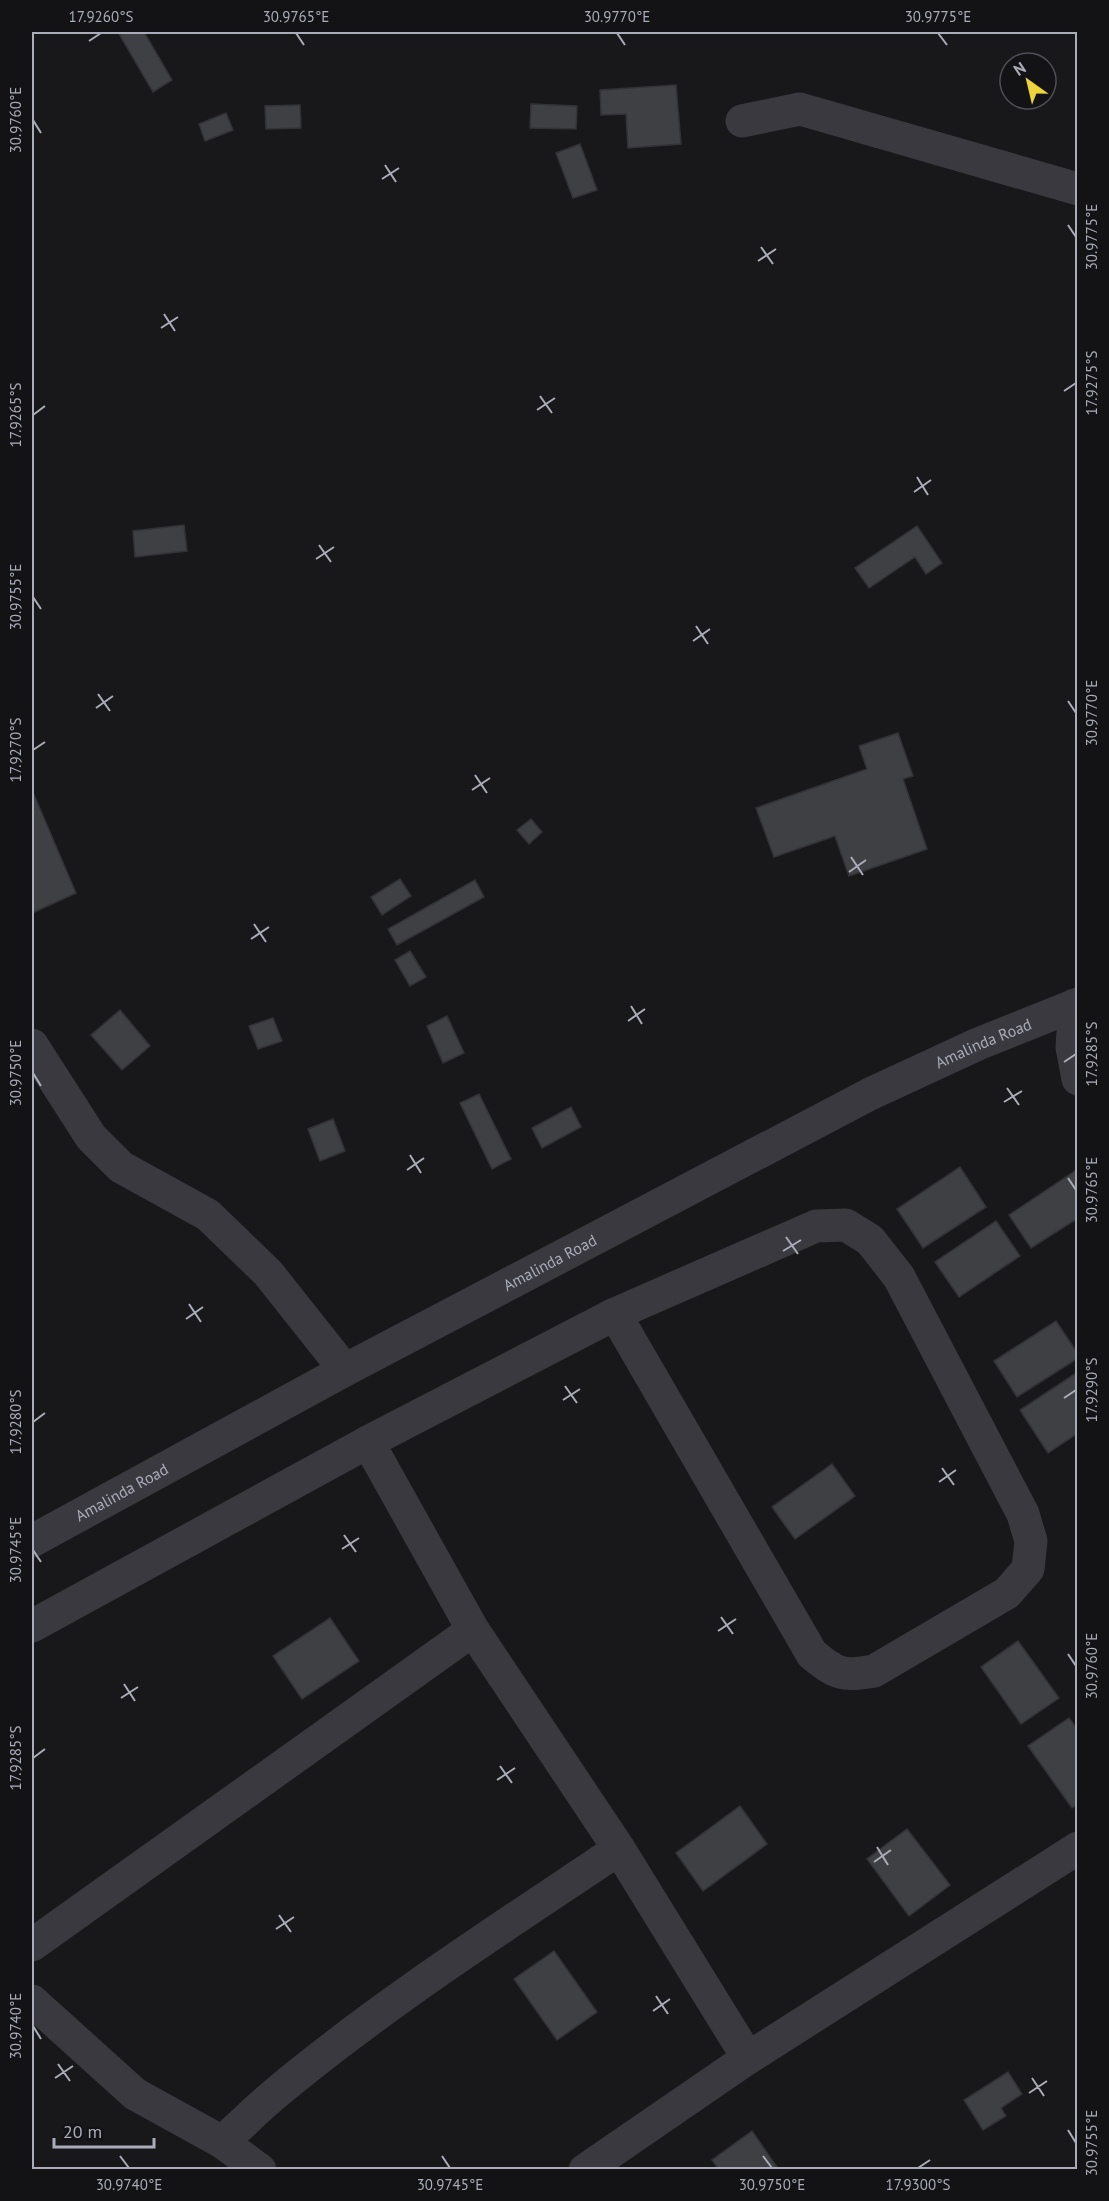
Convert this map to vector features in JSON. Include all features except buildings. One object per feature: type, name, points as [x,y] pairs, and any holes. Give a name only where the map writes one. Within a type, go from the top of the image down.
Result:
[{"type":"street","points":[[742,121],[800,109],[1077,189]]},
{"type":"street","points":[[1076,1004],[1072,1047],[1077,1079]]},
{"type":"street","name":"Amalinda Road","points":[[32,1541],[345,1370],[870,1094],[978,1044],[1076,1004]]},
{"type":"street","points":[[32,1045],[91,1137],[121,1167],[208,1215],[268,1273],[345,1370]]},
{"type":"street","points":[[32,1626],[368,1442],[615,1314],[816,1226],[846,1225],[870,1240],[899,1277],[1023,1514],[1031,1541],[1028,1569],[1007,1593],[874,1671],[851,1675],[829,1668],[812,1654],[615,1314]]},
{"type":"street","points":[[368,1442],[473,1630],[619,1848],[748,2058]]},
{"type":"street","points":[[32,1945],[473,1630]]},
{"type":"street","points":[[222,2142],[275,2094],[354,2032],[619,1848]]},
{"type":"street","points":[[585,2169],[748,2058],[1077,1848]]},
{"type":"street","points":[[32,2001],[135,2094],[222,2142],[260,2169]]}]
